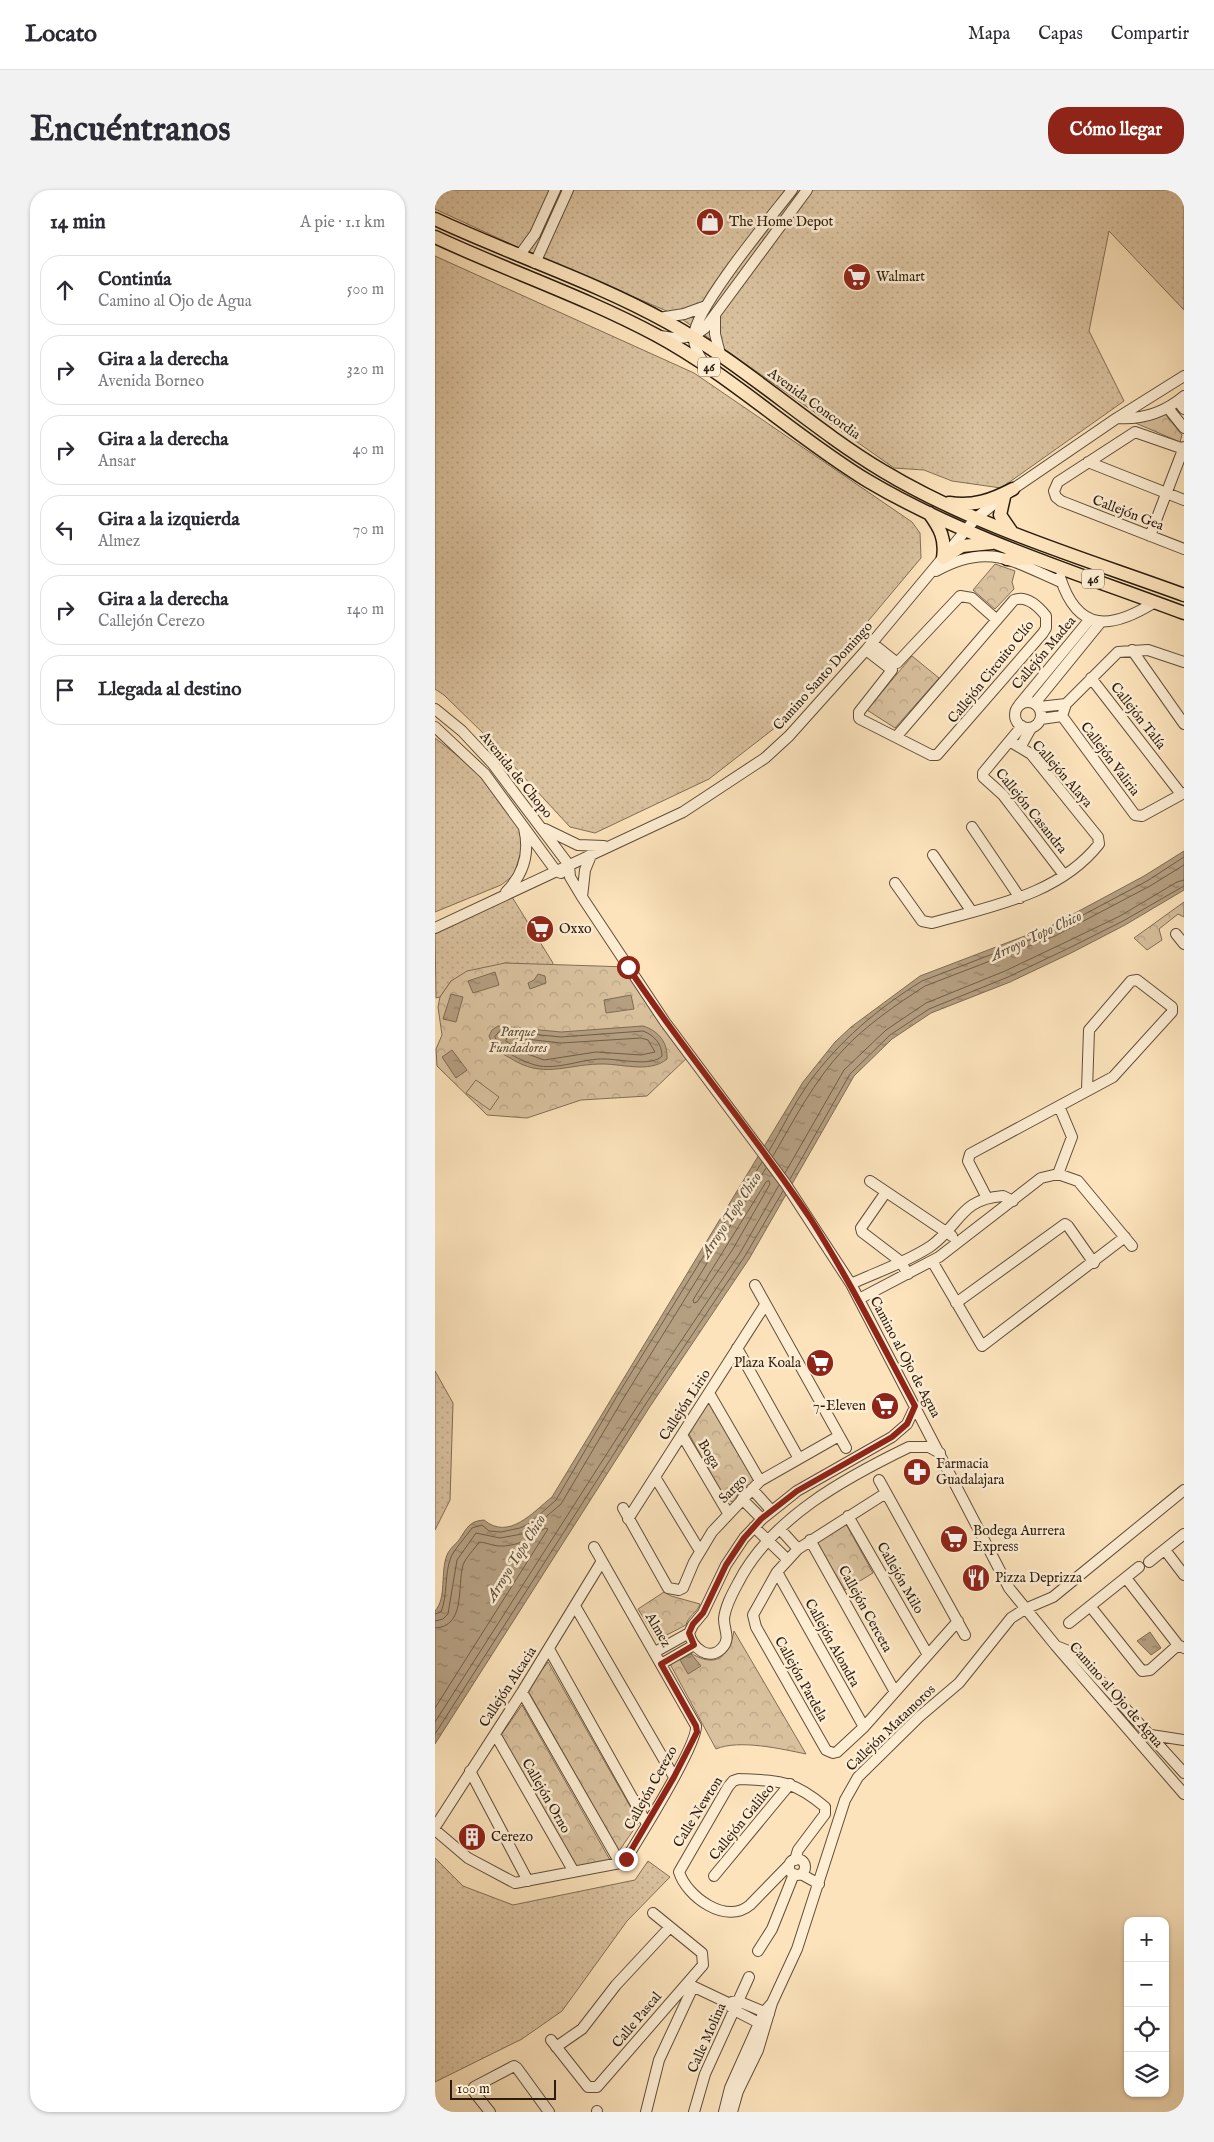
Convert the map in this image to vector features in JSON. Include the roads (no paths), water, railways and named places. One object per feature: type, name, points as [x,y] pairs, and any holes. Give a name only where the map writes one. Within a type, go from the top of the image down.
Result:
[{"type":"main road","name":"Avenida Concordia","points":[[435,219],[618,298],[693,336],[850,450],[931,505],[971,524],[1002,544],[1184,613]]},
{"type":"main road","name":"Avenida Concordia","points":[[435,237],[656,335],[705,365],[846,467],[913,504],[931,505]]},
{"type":"main road","points":[[943,558],[945,547],[943,536],[931,505],[978,503],[1008,493]]},
{"type":"main road","points":[[1008,493],[1000,515],[1011,531]]},
{"type":"main road","points":[[913,504],[925,505],[971,524],[1020,540],[1033,539]]},
{"type":"main road","name":"Avenida Concordia","points":[[971,524],[1011,531],[1184,595]]},
{"type":"main road","points":[[943,558],[969,544],[1002,544]]},
{"type":"main road","points":[[1007,559],[1041,559]]},
{"type":"street","points":[[519,256],[535,234],[555,190]]},
{"type":"street","points":[[535,263],[568,190]]},
{"type":"street","points":[[705,365],[698,355],[693,336],[706,306],[791,190]]},
{"type":"street","points":[[656,335],[671,338],[693,336],[705,328],[807,190]]},
{"type":"street","points":[[659,318],[684,314],[706,306]]},
{"type":"street","points":[[715,316],[715,334],[720,354]]},
{"type":"street","name":"Camino Santo Domingo","points":[[435,928],[683,812],[765,758],[795,729],[869,646],[971,524],[1008,493],[1117,418],[1184,376]]},
{"type":"street","points":[[1117,418],[1140,418],[1182,402]]},
{"type":"street","points":[[1168,408],[1184,428]]},
{"type":"street","points":[[1088,462],[1135,432],[1184,448],[1150,536]]},
{"type":"street","points":[[1088,462],[1184,500]]},
{"type":"street","name":"Callejón Gea","points":[[1088,462],[1055,487],[1054,494],[1061,501],[1184,549]]},
{"type":"street","points":[[929,574],[952,562],[972,555],[1007,559],[1061,582]]},
{"type":"street","points":[[1056,565],[1061,582],[1074,605],[1095,621],[1109,623],[1125,619],[1155,602]]},
{"type":"street","name":"Callejón Circuito Clío","points":[[869,646],[897,663],[960,596],[971,598],[997,620]]},
{"type":"street","name":"Callejón Circuito Clío","points":[[869,646],[891,670],[859,712],[859,718],[895,737],[931,755],[940,754],[1046,628],[1045,616],[1031,602],[1021,599],[1014,600],[895,737]]},
{"type":"street","name":"Callejón Madea","points":[[1019,705],[1062,661],[1095,621]]},
{"type":"street","points":[[1132,650],[1184,724]]},
{"type":"street","points":[[1066,704],[1037,705],[1028,702],[1019,705],[1015,716],[1026,727],[1041,719],[1062,716],[1066,704],[1113,655],[1132,650],[1148,650],[1184,662]]},
{"type":"street","name":"Callejón Madea","points":[[1037,705],[1062,661]]},
{"type":"street","name":"Callejón Talía","points":[[1091,678],[1183,794]]},
{"type":"street","points":[[1037,705],[1041,719]]},
{"type":"street","name":"Avenida de Chopo","points":[[435,709],[479,748],[569,864]]},
{"type":"street","name":"Callejón Valiria","points":[[1062,716],[1137,816],[1142,816],[1183,794]]},
{"type":"street","name":"Avenida de Chopo","points":[[435,726],[485,774],[556,871]]},
{"type":"street","name":"Callejón Alaya","points":[[1026,727],[1016,744],[1031,754],[1097,837],[1099,844],[1091,854],[1065,875]]},
{"type":"street","name":"Callejón Casandra","points":[[1016,744],[983,773],[983,777],[1003,795],[1065,875]]},
{"type":"street","points":[[500,897],[518,878],[525,860],[527,844],[523,825]]},
{"type":"street","points":[[539,825],[578,845],[613,845]]},
{"type":"street","points":[[972,827],[1020,898]]},
{"type":"street","points":[[582,897],[585,870],[592,854]]},
{"type":"street","points":[[933,854],[972,912]]},
{"type":"street","name":"Camino al Ojo de Agua","points":[[569,864],[570,877],[582,897],[665,1022],[762,1149],[851,1284],[999,1570],[1025,1608],[1055,1646],[1184,1794]]},
{"type":"street","points":[[556,871],[570,877]]},
{"type":"street","points":[[895,883],[925,922],[972,912],[1020,898],[1047,886],[1065,875]]},
{"type":"street","points":[[1176,934],[1184,944]]},
{"type":"street","points":[[987,1198],[968,1161],[970,1154],[1059,1106],[1118,1073],[1172,1012],[1172,1007],[1137,980],[1131,981],[1089,1030],[1087,1090]]},
{"type":"street","points":[[1058,1174],[1072,1137],[1059,1106]]},
{"type":"street","points":[[859,1299],[932,1262],[1041,1178],[1058,1174],[1078,1180],[1132,1246]]},
{"type":"street","points":[[870,1181],[948,1232],[959,1242]]},
{"type":"street","points":[[886,1192],[861,1228],[863,1232],[900,1261],[908,1274]]},
{"type":"street","points":[[851,1284],[930,1246],[948,1232],[971,1204],[987,1198],[1003,1196],[1013,1201]]},
{"type":"street","points":[[955,1303],[1065,1224],[1094,1262]]},
{"type":"street","points":[[932,1262],[980,1345],[984,1346],[1125,1237]]},
{"type":"street","points":[[755,1285],[846,1448]]},
{"type":"street","name":"Callejón Lirio","points":[[628,1519],[765,1305]]},
{"type":"street","points":[[737,1348],[798,1457]]},
{"type":"street","points":[[709,1393],[760,1481]]},
{"type":"street","points":[[655,1652],[689,1633],[693,1624],[703,1613],[726,1565],[761,1519],[797,1491],[892,1437],[907,1424],[915,1406]]},
{"type":"street","name":"Boga","points":[[682,1435],[729,1513]]},
{"type":"street","name":"Sargo","points":[[628,1519],[668,1588],[676,1591],[683,1588],[700,1550],[729,1513],[760,1481],[798,1457],[839,1436]]},
{"type":"street","points":[[892,1437],[899,1452]]},
{"type":"street","points":[[689,1633],[694,1645],[701,1652],[711,1654],[723,1647],[727,1639],[725,1614],[729,1601],[747,1568],[768,1541],[802,1509],[899,1452],[915,1446],[929,1447],[940,1453]]},
{"type":"street","points":[[655,1477],[700,1550]]},
{"type":"street","points":[[879,1480],[965,1635]]},
{"type":"street","points":[[752,1489],[771,1510]]},
{"type":"street","name":"Callejón Matamoros","points":[[732,2112],[738,2091],[755,2058],[767,2013],[797,1949],[845,1800],[858,1777],[924,1712],[959,1683],[1011,1618],[1025,1608],[1053,1597],[1184,1490]]},
{"type":"street","name":"Callejón Pardela","points":[[886,1493],[798,1548],[777,1572],[753,1614],[756,1626],[826,1750],[833,1753],[837,1752],[864,1727],[958,1621]]},
{"type":"street","points":[[742,1499],[761,1519]]},
{"type":"street","points":[[623,1508],[628,1519]]},
{"type":"street","name":"Callejón Milo","points":[[848,1516],[928,1655]]},
{"type":"street","points":[[754,1527],[787,1559]]},
{"type":"street","points":[[780,1529],[798,1548]]},
{"type":"street","points":[[1069,1623],[1184,1534]]},
{"type":"street","name":"Callejón Cerceta","points":[[810,1540],[895,1692]]},
{"type":"street","name":"Almez","points":[[594,1547],[697,1728]]},
{"type":"street","points":[[1165,1550],[1184,1575]]},
{"type":"street","name":"Callejón Alcacia","points":[[435,1828],[549,1649],[602,1561]]},
{"type":"street","name":"Callejón Alondra","points":[[777,1572],[864,1727]]},
{"type":"street","points":[[1090,1606],[1142,1671],[1150,1670],[1181,1647],[1126,1578]]},
{"type":"street","points":[[575,1606],[674,1777]]},
{"type":"street","points":[[661,1664],[694,1645]]},
{"type":"street","points":[[1055,1646],[1076,1654],[1184,1773]]},
{"type":"street","points":[[549,1649],[647,1824]]},
{"type":"street","points":[[435,1828],[468,1858],[509,1881],[528,1881],[620,1863],[522,1692]]},
{"type":"street","name":"Callejón Cerezo","points":[[620,1863],[626,1859],[674,1777],[696,1735],[697,1728]]},
{"type":"street","name":"Callejón Orno","points":[[495,1734],[574,1872]]},
{"type":"street","points":[[1150,1735],[1184,1740]]},
{"type":"street","points":[[470,1771],[528,1881]]},
{"type":"street","name":"Calle Newton","points":[[775,1780],[790,1784],[807,1791],[826,1809],[825,1814],[798,1850],[797,1868],[747,1908],[732,1914],[716,1910],[699,1898],[679,1872],[733,1781],[775,1780]]},
{"type":"street","name":"Callejón Galileo","points":[[714,1876],[790,1784]]},
{"type":"street","points":[[797,1868],[823,1871]]},
{"type":"street","points":[[797,1868],[819,1884]]},
{"type":"street","points":[[758,1951],[772,1929],[797,1868]]},
{"type":"street","name":"Calle Pascal","points":[[653,1913],[670,1927],[703,1956],[703,1965],[689,1985],[597,2087],[588,2087],[553,2044],[583,2029],[616,1985],[670,1927]]},
{"type":"street","name":"Calle Molina","points":[[694,2112],[705,2074],[749,1977]]},
{"type":"street","points":[[646,2112],[659,2060],[689,1985],[726,2002],[767,2013]]},
{"type":"street","points":[[736,2005],[763,2025]]},
{"type":"street","name":"Callejón Matamoros","points":[[725,2112],[730,2088],[763,2025]]},
{"type":"street","points":[[490,2112],[474,2092],[474,2087],[513,2066],[549,2112]]},
{"type":"water","name":"Arroyo Topo Chico","points":[[1184,851],[1184,890],[1125,925],[1071,953],[1010,982],[931,1013],[892,1039],[854,1076],[749,1259],[649,1408],[435,1744],[435,1611],[441,1599],[445,1562],[448,1553],[466,1529],[475,1522],[484,1520],[493,1526],[511,1526],[529,1516],[552,1497],[803,1082],[835,1042],[851,1027],[920,976],[1051,926],[1144,876]]},
{"type":"water","points":[[495,972],[499,985],[473,993],[468,981]]},
{"type":"water","points":[[538,974],[545,976],[546,983],[530,989],[528,983],[534,980]]},
{"type":"water","points":[[451,994],[463,997],[456,1022],[443,1019]]},
{"type":"water","points":[[631,995],[634,1009],[606,1013],[604,1000]]},
{"type":"water","points":[[498,1026],[561,1032],[643,1026],[654,1031],[661,1038],[666,1048],[667,1059],[652,1066],[643,1067],[599,1064],[554,1069],[533,1068],[506,1056],[495,1046],[489,1036],[492,1030]]},
{"type":"water","points":[[452,1050],[467,1070],[456,1078],[442,1057]]},
{"type":"water","points":[[1150,1632],[1161,1648],[1151,1655],[1137,1641]]},
{"type":"water","points":[[691,1654],[701,1666],[688,1674],[680,1660]]},
{"type":"place","name":"The Home Depot","points":[[710,222]]},
{"type":"place","name":"Walmart","points":[[857,277]]},
{"type":"place","name":"Oxxo","points":[[540,929]]},
{"type":"place","name":"Plaza Koala","points":[[820,1363]]},
{"type":"place","name":"7-Eleven","points":[[885,1406]]},
{"type":"place","name":"Farmacia Guadalajara","points":[[917,1472]]},
{"type":"place","name":"Bodega Aurrera Express","points":[[954,1539]]},
{"type":"place","name":"Pizza Deprizza","points":[[976,1578]]},
{"type":"place","name":"Cerezo","points":[[472,1837]]},
{"type":"park label","name":"Parque Fundadores","points":[[518,1040]]}]
